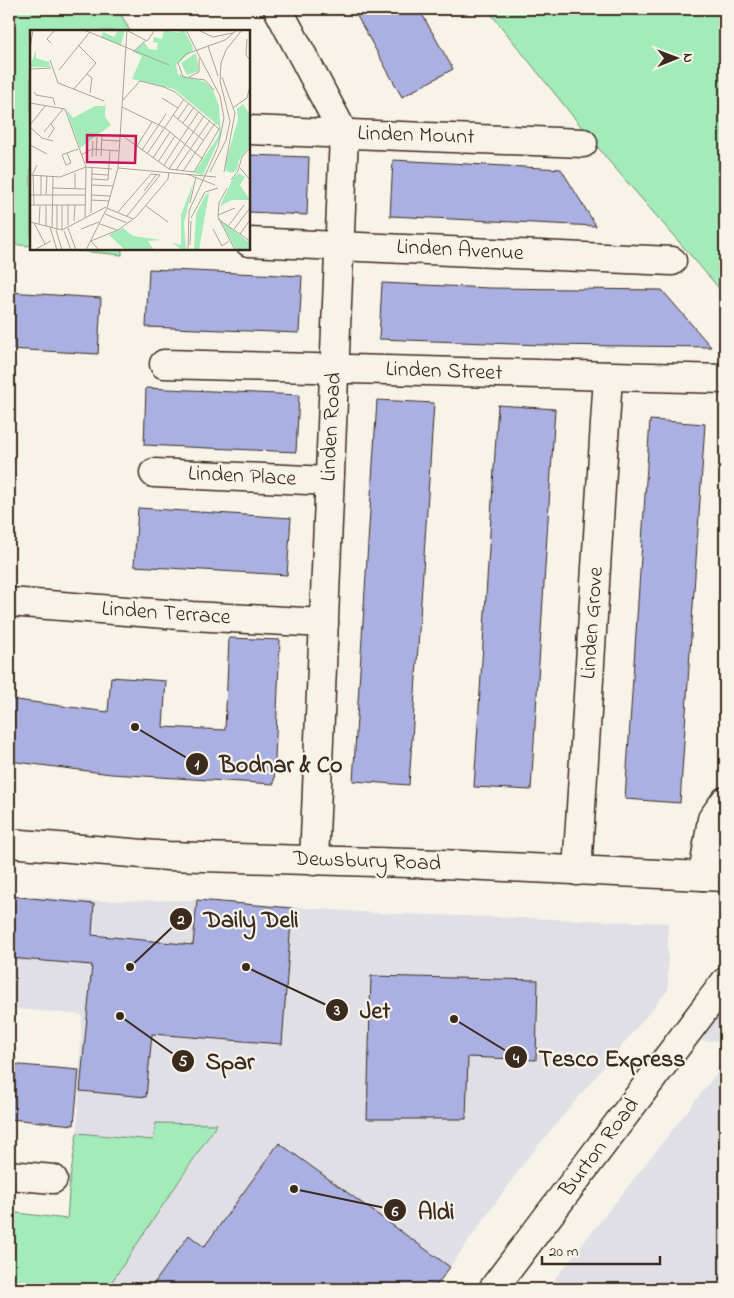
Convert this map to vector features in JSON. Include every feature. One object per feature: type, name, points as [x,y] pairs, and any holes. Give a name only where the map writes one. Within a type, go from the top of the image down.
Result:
[{"type":"street","name":"Linden Road","points":[[278,9],[344,134],[314,861]]},
{"type":"street","name":"Linden Mount","points":[[250,130],[583,143]]},
{"type":"street","name":"Linden Avenue","points":[[250,242],[672,261]]},
{"type":"street","name":"Linden Street","points":[[164,364],[725,379]]},
{"type":"street","name":"Linden Grove","points":[[578,871],[608,376]]},
{"type":"street","name":"Linden Place","points":[[154,473],[330,481]]},
{"type":"street","name":"Linden Terrace","points":[[9,602],[192,616],[324,623]]},
{"type":"street","points":[[714,876],[712,819],[725,801]]},
{"type":"street","name":"Dewsbury Road","points":[[9,843],[168,856],[442,864],[714,876]]},
{"type":"street","name":"Burton Road","points":[[493,1289],[725,982]]},
{"type":"street","points":[[9,1175],[53,1179]]},
{"type":"shaded area","points":[[9,895],[92,901],[197,900],[375,913],[668,923],[668,990],[527,1159],[434,1289],[107,1289],[217,1125],[153,1140],[77,1133],[82,1015],[9,1008]]},
{"type":"shaded area","points":[[725,982],[725,1041],[683,1040]]},
{"type":"shaded area","points":[[725,1063],[725,1289],[547,1289]]},
{"type":"green space","points":[[9,9],[118,9],[129,30],[30,30],[30,246],[9,244]]},
{"type":"green space","points":[[487,9],[725,9],[725,295],[608,160]]},
{"type":"green space","points":[[70,250],[122,250],[122,255]]},
{"type":"green space","points":[[156,1123],[217,1124],[107,1289],[9,1289],[9,1212],[67,1219],[70,1180],[77,1133],[153,1140]]},
{"type":"building","points":[[353,9],[419,9],[453,69],[402,97]]},
{"type":"building","points":[[250,155],[309,157],[307,215],[250,212]]},
{"type":"building","points":[[393,160],[561,169],[596,226],[390,216]]},
{"type":"building","points":[[149,269],[302,276],[299,333],[146,327]]},
{"type":"building","points":[[382,283],[489,288],[662,290],[711,347],[541,345],[379,339]]},
{"type":"building","points":[[9,292],[101,298],[98,354],[9,349]]},
{"type":"building","points":[[146,388],[299,395],[296,452],[144,445]]},
{"type":"building","points":[[377,400],[434,403],[409,785],[353,781]]},
{"type":"building","points":[[498,405],[555,409],[531,790],[474,787]]},
{"type":"building","points":[[650,420],[705,424],[680,803],[625,799]]},
{"type":"building","points":[[138,508],[291,518],[287,575],[134,566]]},
{"type":"building","points":[[229,638],[280,640],[274,784],[111,774],[9,761],[9,699],[108,712],[111,677],[166,681],[163,727],[225,730]]},
{"type":"building","points":[[9,896],[94,904],[92,935],[193,945],[197,900],[292,908],[282,1044],[152,1034],[146,1097],[80,1091],[92,965],[9,958]]},
{"type":"building","points":[[371,976],[538,980],[536,1060],[468,1057],[466,1119],[367,1119]]},
{"type":"building","points":[[9,1064],[79,1070],[74,1125],[9,1119]]},
{"type":"building","points":[[279,1143],[450,1267],[434,1289],[150,1289],[189,1235],[204,1247]]},
{"type":"place","name":"Bodnar & Co","points":[[135,727]]},
{"type":"place","name":"Daily Deli","points":[[130,967]]},
{"type":"place","name":"Jet","points":[[246,967]]},
{"type":"place","name":"Spar","points":[[120,1016]]},
{"type":"place","name":"Tesco Express","points":[[454,1019]]},
{"type":"place","name":"Aldi","points":[[294,1189]]}]
